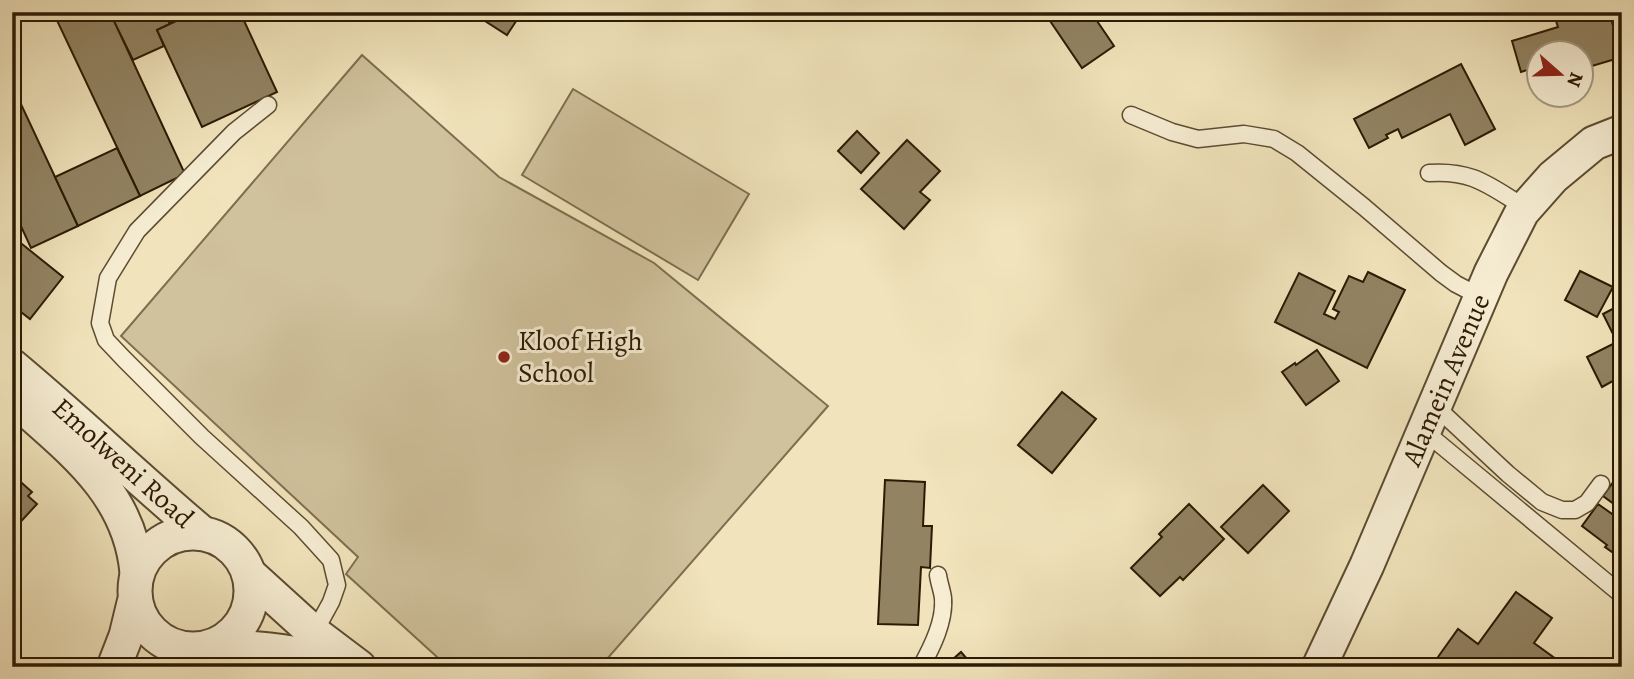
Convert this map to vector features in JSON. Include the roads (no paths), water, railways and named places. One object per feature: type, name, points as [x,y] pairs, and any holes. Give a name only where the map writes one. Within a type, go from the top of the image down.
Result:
[{"type":"street","name":"Alamein Avenue","points":[[1319,667],[1367,565],[1491,273],[1522,212],[1553,177],[1594,143],[1622,132]]},
{"type":"street","name":"Emolweni Road","points":[[12,366],[53,399],[152,491],[202,533]]},
{"type":"street","name":"Emolweni Road","points":[[12,397],[95,473],[120,509],[136,559],[136,588]]},
{"type":"street","points":[[114,667],[125,636],[144,558],[156,545],[186,532],[215,536],[226,543],[236,551],[249,574],[251,591],[248,609],[241,625],[229,637],[201,654]]},
{"type":"street","points":[[249,574],[291,614],[359,667]]},
{"type":"street","points":[[136,588],[145,625],[156,637],[171,645],[201,654],[288,653],[343,667]]},
{"type":"lane","points":[[268,105],[234,132],[137,231],[108,278],[100,323],[106,340],[124,359],[202,438],[300,527],[331,560],[337,585],[314,633]]},
{"type":"lane","points":[[1131,115],[1172,132],[1198,139],[1244,134],[1274,139],[1306,161],[1441,273],[1481,297]]},
{"type":"lane","points":[[1429,173],[1464,174],[1526,208]]},
{"type":"lane","points":[[1430,418],[1542,502],[1562,510],[1575,510],[1587,503],[1601,484]]},
{"type":"lane","points":[[1430,418],[1622,595]]},
{"type":"lane","points":[[921,667],[939,629],[943,600],[938,575]]},
{"type":"place","name":"Kloof High School","points":[[504,357]]}]
